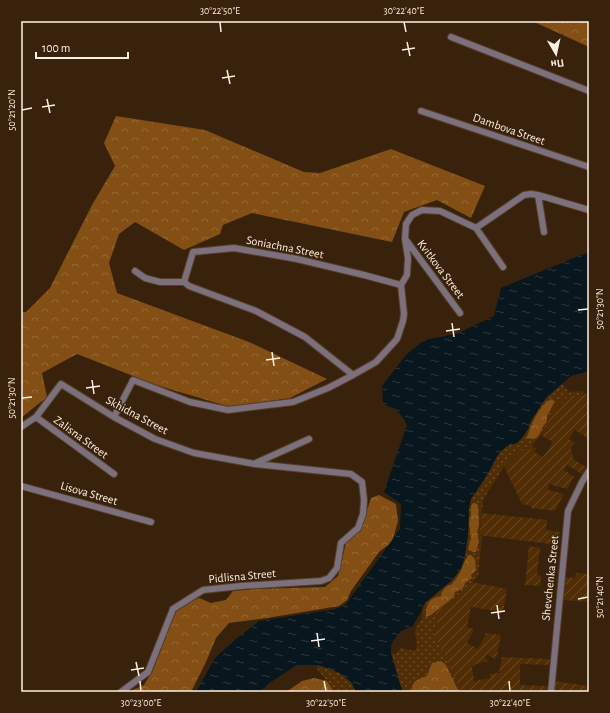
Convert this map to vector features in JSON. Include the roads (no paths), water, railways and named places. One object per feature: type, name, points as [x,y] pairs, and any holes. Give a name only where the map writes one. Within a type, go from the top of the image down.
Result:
[{"type":"street","points":[[451,37],[589,91]]},
{"type":"street","name":"Dambova Street","points":[[421,111],[589,167]]},
{"type":"street","points":[[476,228],[524,195],[538,195],[589,210]]},
{"type":"street","points":[[538,195],[544,232]]},
{"type":"street","name":"Kvitkova Street","points":[[114,417],[133,380],[190,402],[228,410],[293,402],[328,388],[376,362],[397,339],[403,322],[404,314],[401,285],[407,275],[408,258],[405,239],[406,224],[412,215],[422,210],[440,210],[476,228],[503,267]]},
{"type":"street","name":"Kvitkova Street","points":[[405,239],[460,313]]},
{"type":"street","name":"Soniachna Street","points":[[184,282],[193,252],[234,248],[297,259],[401,285]]},
{"type":"street","points":[[135,271],[145,278],[160,282],[184,282],[189,286],[256,311],[305,337],[353,375]]},
{"type":"street","name":"Skhidna Street","points":[[36,417],[61,384],[114,417],[155,439],[194,453],[255,464],[351,474],[362,482],[364,500]]},
{"type":"street","points":[[21,427],[36,417]]},
{"type":"street","name":"Zalisna Street","points":[[36,417],[114,474]]},
{"type":"street","points":[[255,464],[309,440]]},
{"type":"street","name":"Shevchenka Street","points":[[551,692],[568,511],[589,471]]},
{"type":"street","name":"Lisova Street","points":[[21,486],[151,522]]},
{"type":"street","name":"Pidlisna Street","points":[[121,692],[148,672],[173,609],[203,590],[321,581],[330,578],[337,568],[341,543],[358,528],[364,500]]},
{"type":"water","points":[[589,253],[589,372],[571,376],[546,398],[532,419],[523,437],[517,443],[507,446],[499,453],[486,477],[471,499],[465,556],[461,569],[451,581],[425,603],[412,627],[401,631],[391,646],[391,653],[403,692],[356,692],[351,682],[338,672],[318,665],[297,665],[268,684],[261,692],[196,692],[215,658],[259,621],[336,609],[346,604],[400,529],[401,504],[384,492],[407,425],[398,412],[383,404],[382,386],[406,355],[424,340],[456,334],[494,316],[501,288]]}]
